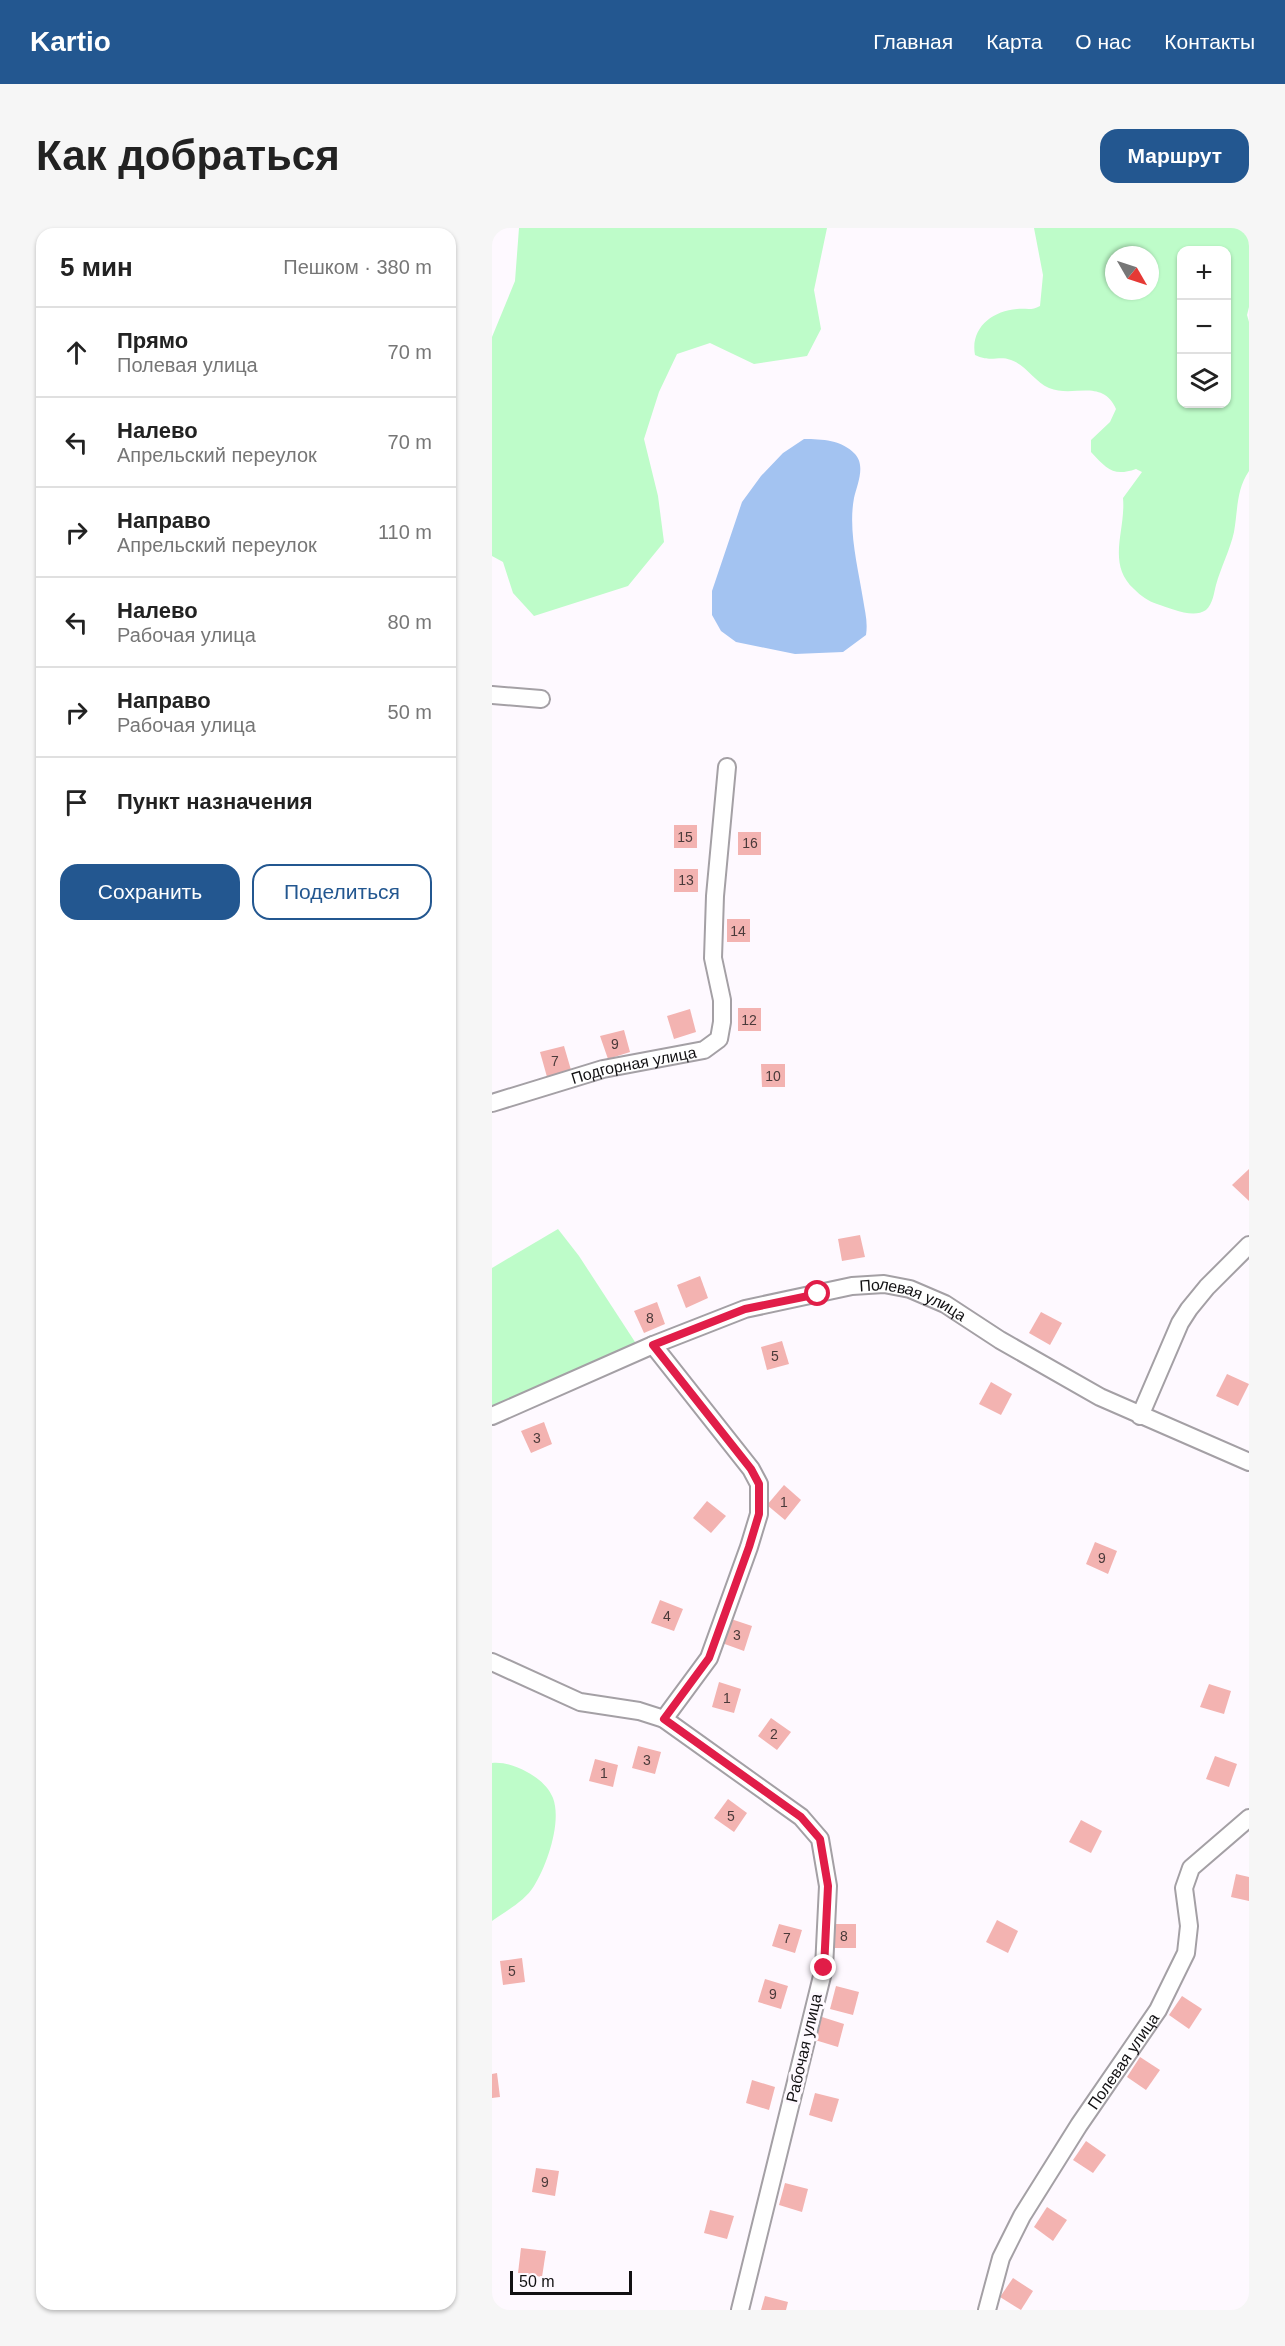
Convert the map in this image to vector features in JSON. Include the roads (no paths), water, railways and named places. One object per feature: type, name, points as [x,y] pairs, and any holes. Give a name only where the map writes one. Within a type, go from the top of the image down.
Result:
[{"type":"street","points":[[492,695],[541,699]]},
{"type":"street","name":"Подгорная улица","points":[[492,1103],[603,1069],[704,1050],[719,1039],[722,1000],[713,958],[714,906],[727,767]]},
{"type":"street","points":[[1140,1416],[1180,1323],[1207,1287],[1249,1245]]},
{"type":"street","name":"Полевая улица","points":[[492,1416],[653,1345],[745,1309],[852,1286],[884,1284],[910,1289],[945,1304],[1000,1340],[1100,1397],[1249,1462]]},
{"type":"street","points":[[653,1345],[751,1469],[759,1484],[759,1514],[756,1525],[709,1658],[664,1719]]},
{"type":"street","name":"Рабочая улица","points":[[492,1662],[580,1702],[639,1711],[664,1719],[801,1817],[820,1839],[828,1886],[824,1968],[740,2310]]},
{"type":"street","name":"Полевая улица","points":[[987,2310],[1001,2258],[1022,2216],[1078,2125],[1158,2010],[1186,1953],[1189,1926],[1184,1888],[1191,1868],[1249,1818]]},
{"type":"water","points":[[804,439],[838,443],[850,449],[860,464],[852,523],[867,630],[866,635],[843,652],[795,654],[736,642],[721,631],[712,615],[712,591],[742,502],[761,476],[783,453]]}]
